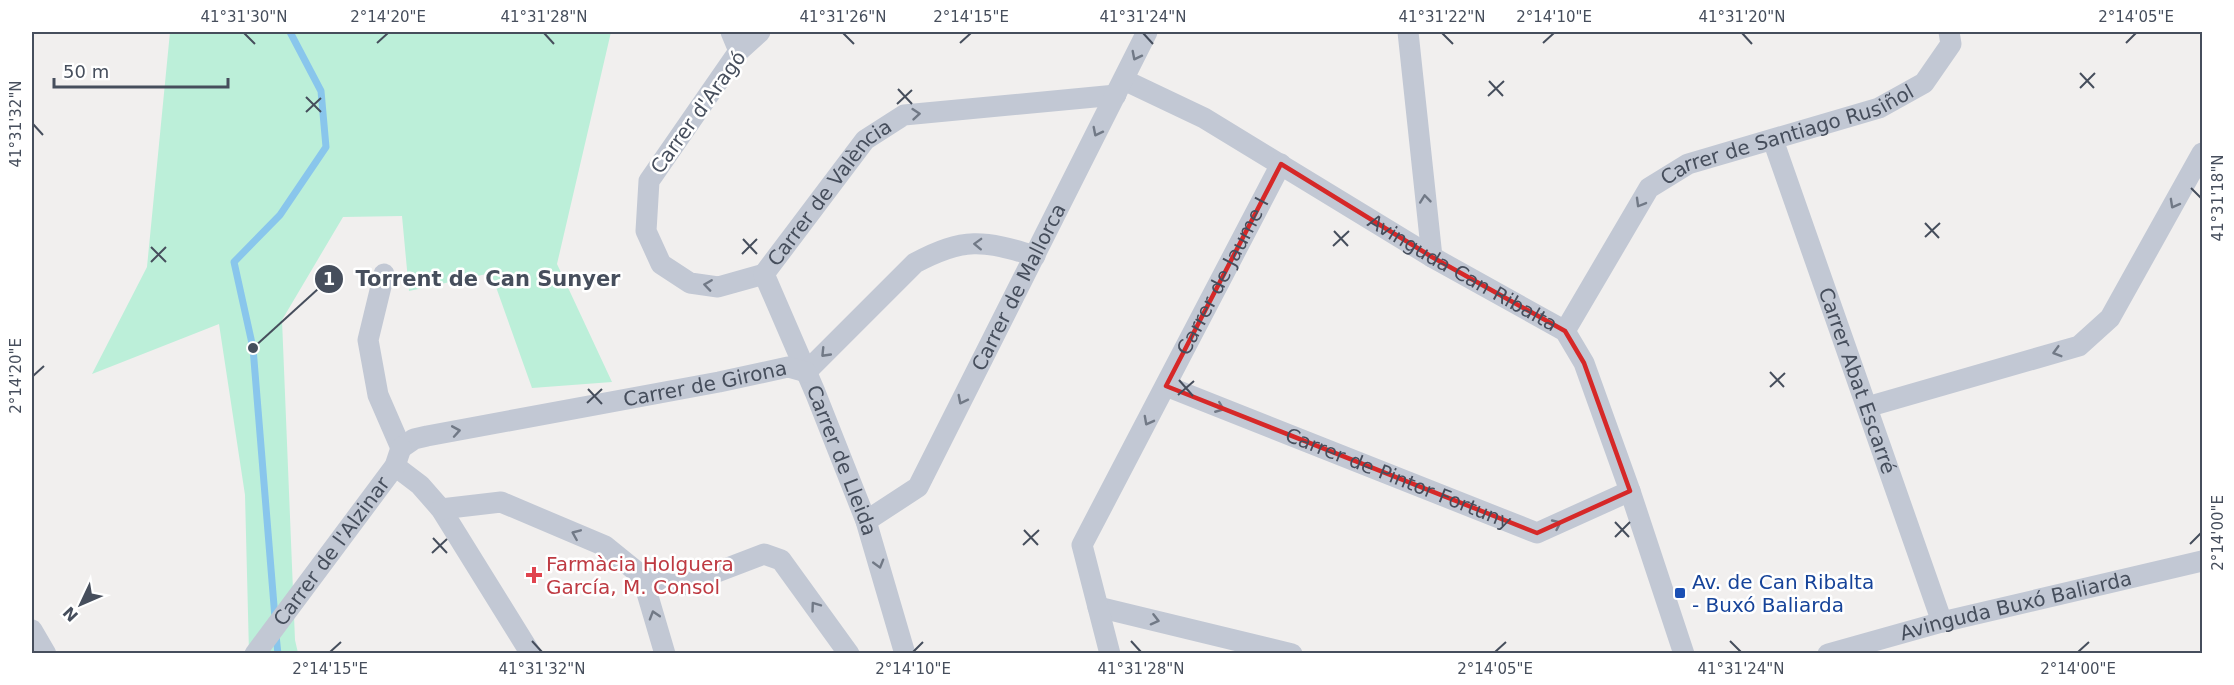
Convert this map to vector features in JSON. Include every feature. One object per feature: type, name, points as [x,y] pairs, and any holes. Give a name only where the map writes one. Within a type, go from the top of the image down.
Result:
[{"type":"street","points":[[731,32],[739,51]]},
{"type":"street","name":"Carrer d'Aragó","points":[[760,32],[739,51],[649,181],[646,231],[661,264],[690,283],[718,287],[764,274]]},
{"type":"street","name":"Carrer de Mallorca","points":[[866,521],[918,487],[1147,32]]},
{"type":"street","points":[[1408,32],[1432,257]]},
{"type":"street","name":"Carrer de Santiago Rusiñol","points":[[1565,331],[1649,188],[1689,164],[1879,108],[1924,82],[1951,44],[1949,32]]},
{"type":"street","name":"Avinguda Can Ribalta","points":[[1120,88],[1203,117],[1432,257],[1565,331],[1584,363],[1630,491],[1684,654]]},
{"type":"street","name":"Carrer de València","points":[[764,274],[865,140],[904,115],[1120,88]]},
{"type":"street","name":"Carrer Abat Escarré","points":[[1773,140],[1942,622]]},
{"type":"street","points":[[1866,407],[2079,346],[2110,318],[2202,153]]},
{"type":"street","name":"Carrer de Jaume I","points":[[1110,654],[1082,545],[1281,164]]},
{"type":"street","name":"Carrer de Girona","points":[[398,457],[414,439],[427,436],[788,367],[806,372],[915,263],[960,244],[1000,245],[1035,256]]},
{"type":"street","points":[[384,274],[368,339],[378,395],[398,457],[441,509],[531,654]]},
{"type":"street","name":"Carrer de Lleida","points":[[764,274],[866,521],[905,654]]},
{"type":"street","name":"Carrer de Pintor Fortuny","points":[[1166,386],[1537,533],[1630,491]]},
{"type":"street","name":"Carrer de l'Alzinar","points":[[255,654],[398,457]]},
{"type":"street","points":[[441,509],[501,502],[605,546],[642,576],[660,583],[683,585],[764,554],[781,560],[849,654]]},
{"type":"street","name":"Avinguda Buxó Baliarda","points":[[1828,654],[1942,622],[2202,561]]},
{"type":"street","points":[[642,576],[665,654]]},
{"type":"street","points":[[1098,607],[1292,654]]},
{"type":"street","points":[[32,630],[46,654]]},
{"type":"highlighted area","points":[[1281,164],[1432,257],[1565,331],[1584,363],[1630,491],[1537,533],[1166,386]]},
{"type":"green space","points":[[170,32],[611,32],[557,264],[612,382],[532,388],[491,273],[409,291],[402,216],[343,217],[282,320],[295,640],[298,653],[249,653],[245,495],[219,324],[92,374],[147,267]]},
{"type":"waterway","points":[[275,618],[253,348],[234,262],[280,215],[326,147],[321,91],[290,32]]},
{"type":"waterway","points":[[276,635],[278,654]]},
{"type":"place","name":"Torrent de Can Sunyer","points":[[253,348]]},
{"type":"place","name":"Farmàcia Holguera García, M. Consol","points":[[534,575]]},
{"type":"place","name":"Av. de Can Ribalta - Buxó Baliarda","points":[[1680,593]]}]
